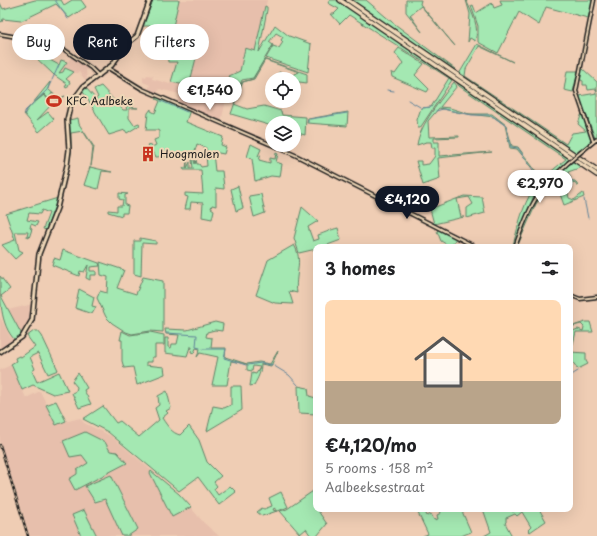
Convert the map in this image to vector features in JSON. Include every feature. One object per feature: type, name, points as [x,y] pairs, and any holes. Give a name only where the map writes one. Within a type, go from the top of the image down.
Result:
[{"type":"highway","points":[[340,0],[597,175]]},
{"type":"highway","points":[[348,0],[597,170]]},
{"type":"main road","points":[[0,352],[22,337],[32,320],[39,254],[57,208],[67,165],[69,150],[67,120],[73,99],[83,87],[108,68],[127,44],[138,35],[150,0]]},
{"type":"street","points":[[593,141],[576,91],[594,0]]},
{"type":"street","points":[[0,34],[55,43],[91,68],[99,76]]},
{"type":"street","points":[[108,68],[142,89],[301,159],[470,244]]},
{"type":"street","points":[[516,244],[535,198],[544,186],[568,163],[597,139]]},
{"type":"street","points":[[573,296],[580,299],[597,297]]},
{"type":"shaded area","points":[[179,0],[267,0],[255,51],[245,49],[240,71],[229,76],[231,78],[221,122],[177,103],[180,94],[159,89],[157,94],[148,90],[150,85],[143,82],[143,76],[146,77],[147,75],[153,76],[152,79],[170,84],[171,82],[190,86],[180,60],[209,60],[209,24],[174,24]]},
{"type":"shaded area","points":[[72,56],[73,60],[78,60],[90,68],[86,70],[87,79],[85,80],[79,72],[61,71]]},
{"type":"shaded area","points":[[33,304],[31,320],[22,335],[8,310]]},
{"type":"shaded area","points":[[0,317],[10,337],[15,340],[0,351]]},
{"type":"shaded area","points":[[11,365],[26,398],[40,391],[56,424],[80,418],[84,423],[111,436],[179,494],[204,523],[219,536],[30,536],[0,442],[0,370]]},
{"type":"green space","points":[[35,0],[61,0],[64,5],[72,0],[81,0],[86,7],[69,18],[56,4],[21,21],[3,19],[2,22],[0,21],[0,3],[3,9]]},
{"type":"green space","points":[[153,0],[179,0],[174,24],[144,24]]},
{"type":"green space","points":[[330,0],[337,0],[452,80],[349,15],[340,24],[331,14],[334,14],[339,9],[328,3]]},
{"type":"green space","points":[[350,0],[366,0],[457,72]]},
{"type":"green space","points":[[406,0],[421,0],[420,4],[455,46],[421,6],[410,15],[422,32],[406,12]]},
{"type":"green space","points":[[466,0],[475,20],[477,31],[475,41],[470,38],[468,42],[470,14]]},
{"type":"green space","points":[[500,0],[593,0],[588,18],[546,7],[539,25],[519,12],[498,53],[478,42],[478,26],[471,6],[473,5],[476,13],[492,3],[494,8],[502,5]]},
{"type":"green space","points":[[265,6],[267,7],[267,10],[259,52],[275,25],[289,36],[311,44],[308,72],[266,58],[273,46],[279,48],[283,42],[281,40],[283,37],[276,33],[269,42],[273,45],[253,78],[242,80],[236,93],[232,92],[231,96],[227,95],[231,79],[229,76],[240,71],[245,48],[255,51]]},
{"type":"green space","points":[[477,44],[513,62],[479,46],[466,69],[465,76],[566,144],[572,133],[586,131],[578,124],[582,113],[591,139],[590,142],[577,154],[459,74]]},
{"type":"green space","points":[[399,48],[424,64],[415,75],[429,89],[427,92],[392,77],[391,72],[395,74],[403,63],[395,53]]},
{"type":"green space","points":[[38,60],[50,60],[59,65],[61,60],[67,62],[59,73],[63,72],[65,68],[74,72],[66,79],[70,82],[67,88],[65,87],[67,84],[54,75]]},
{"type":"green space","points":[[168,60],[196,60],[189,86],[171,82],[177,62],[168,62]]},
{"type":"green space","points":[[265,60],[254,79],[243,82],[237,97],[242,82],[253,79]]},
{"type":"green space","points":[[265,60],[266,60],[307,74],[307,83],[301,82],[301,72]]},
{"type":"green space","points":[[582,68],[597,82],[597,92],[596,89],[588,90],[587,85],[583,85],[583,81],[579,79]]},
{"type":"green space","points":[[567,71],[578,71],[573,92],[564,90]]},
{"type":"green space","points":[[449,78],[452,80],[420,128],[418,128],[417,120],[421,108],[431,107]]},
{"type":"green space","points":[[455,80],[571,159],[545,183],[533,198],[515,244],[513,244],[520,219],[530,194],[541,180],[566,159],[459,86]]},
{"type":"green space","points":[[50,82],[48,89],[59,99],[57,100],[52,93],[49,99],[44,94],[34,103],[44,95],[52,104],[37,120],[48,112],[54,119],[39,132],[24,114]]},
{"type":"green space","points":[[454,82],[457,86],[440,107],[450,108],[469,114],[439,108],[428,121],[429,137],[459,136],[434,138],[434,142],[439,142],[439,156],[492,152],[438,158],[440,179],[423,185],[416,161],[421,161],[421,165],[429,164],[435,156],[435,148],[432,148],[431,142],[417,145],[419,137],[431,113]]},
{"type":"green space","points":[[101,86],[123,110],[127,110],[126,107],[128,106],[128,102],[125,102],[123,98],[129,101],[131,107],[138,108],[129,108],[129,118],[134,125],[139,123],[140,125],[127,133],[125,130],[109,135],[82,90],[85,87],[96,99],[98,97],[94,89]]},
{"type":"green space","points":[[597,93],[597,138],[595,138],[579,96]]},
{"type":"green space","points":[[157,96],[190,110],[186,122],[223,137],[221,145],[226,147],[224,154],[213,152],[207,154],[206,148],[197,144],[194,154],[156,157],[147,145],[150,144],[152,147],[156,145],[154,140],[159,138],[159,131],[146,130],[148,113],[151,109],[151,111],[155,113],[160,101],[156,99]]},
{"type":"green space","points":[[234,104],[247,109],[264,106],[265,108],[281,111],[282,115],[294,116],[265,116],[265,124],[231,114]]},
{"type":"green space","points":[[348,112],[347,126],[307,123],[308,119]]},
{"type":"green space","points":[[469,114],[492,114],[506,125],[512,146],[518,147],[541,178],[517,149],[510,148],[505,125],[494,117]]},
{"type":"green space","points":[[301,117],[306,117],[305,135],[301,134]]},
{"type":"green space","points":[[78,118],[79,124],[94,147],[91,166],[93,147],[83,131],[71,133],[71,153],[69,164],[69,120]]},
{"type":"green space","points":[[251,144],[261,149],[258,156],[261,155],[259,160],[270,163],[270,158],[275,159],[276,153],[278,154],[276,162],[282,164],[280,177],[271,176],[255,181],[252,159],[247,157]]},
{"type":"green space","points":[[213,153],[215,171],[222,171],[224,189],[216,188],[216,206],[212,205],[211,208],[214,210],[212,219],[202,217],[203,203],[191,202],[190,209],[185,209],[188,197],[185,196],[185,193],[203,194],[201,170],[184,170],[183,168],[186,168],[187,161],[187,168],[190,162],[190,168],[193,168],[192,160],[194,160],[195,164],[196,160],[197,164],[201,167],[207,166],[206,155]]},
{"type":"green space","points":[[573,161],[582,167],[568,172],[571,179],[567,175],[558,180],[575,181],[578,186],[574,182],[571,184],[572,187],[567,189],[569,198],[574,200],[583,193],[584,197],[564,205],[556,183],[543,194],[536,204],[518,244],[520,233],[530,210],[553,180]]},
{"type":"green space","points":[[90,167],[112,172],[102,171],[98,189],[84,185]]},
{"type":"green space","points":[[238,186],[243,208],[236,211],[231,189]]},
{"type":"green space","points":[[119,193],[128,194],[125,195],[125,205],[128,206],[127,213],[122,213],[122,216],[108,212],[108,210],[117,211],[117,206],[122,206],[123,200],[119,199]]},
{"type":"green space","points":[[261,194],[265,213],[254,217],[249,196]]},
{"type":"green space","points":[[464,196],[482,197],[485,213],[467,218],[467,208],[473,204],[469,197],[457,199],[461,217],[464,217],[434,224],[430,209]]},
{"type":"green space","points":[[58,198],[46,230],[43,229],[49,213],[42,210],[40,214],[29,213],[27,220],[38,222],[36,226],[31,224],[30,228],[32,229],[29,238],[27,237],[28,232],[15,232],[19,250],[23,252],[15,259],[2,245],[15,240],[6,214]]},
{"type":"green space","points":[[302,207],[318,221],[308,227],[313,241],[319,239],[318,235],[338,228],[341,240],[330,244],[313,244],[313,250],[299,253],[294,238]]},
{"type":"green space","points":[[439,229],[456,238],[453,244],[446,244],[441,241],[437,231]]},
{"type":"green space","points":[[140,238],[156,241],[156,244],[142,243],[141,276],[134,274],[134,241],[140,241]]},
{"type":"green space","points":[[294,245],[299,262],[296,286],[297,293],[289,291],[293,304],[275,303],[256,295],[268,260]]},
{"type":"green space","points":[[63,250],[99,263],[100,266],[90,267],[90,271],[96,271],[96,275],[90,275],[90,280],[86,278],[88,265],[84,272],[80,271],[79,276],[52,265],[54,258],[60,260]]},
{"type":"green space","points":[[100,262],[124,270],[117,288],[136,294],[143,277],[163,281],[163,332],[150,331],[132,334],[112,323],[106,317],[97,298],[100,291],[107,293],[108,277],[101,275]]},
{"type":"green space","points":[[0,276],[10,289],[1,296],[22,335],[15,340],[6,327],[2,311],[1,302]]},
{"type":"green space","points":[[79,289],[94,297],[92,306],[96,307],[92,314],[75,308]]},
{"type":"green space","points":[[215,322],[223,324],[222,331],[215,330],[207,332],[206,337],[212,338],[211,348],[226,348],[225,357],[247,364],[231,361],[227,385],[212,385],[218,357],[200,353],[197,357],[200,349],[196,348],[194,353],[191,352],[192,347],[190,347],[187,356],[165,353],[165,338],[168,338],[168,347],[171,348],[172,344],[177,344],[179,335],[166,334],[165,329],[187,330]]},
{"type":"green space","points":[[585,322],[590,322],[593,332],[576,332],[573,344],[573,331],[578,329],[583,331],[584,327],[581,324],[573,326]]},
{"type":"green space","points":[[34,331],[38,331],[42,336],[58,370],[48,374],[38,353],[30,357],[35,369],[32,371],[37,382],[59,372],[68,391],[53,394],[33,385],[22,390],[11,364],[16,361],[15,358],[19,356],[21,357],[35,347],[27,336]]},
{"type":"green space","points":[[122,331],[130,335],[150,332],[164,335],[164,345],[155,345],[155,357],[152,357],[152,362],[146,362],[146,365],[164,367],[165,374],[137,385],[133,367],[124,368],[122,361],[122,340],[120,340]]},
{"type":"green space","points":[[278,351],[271,366],[261,364],[257,380],[254,385],[250,386],[252,373],[256,374],[260,367],[253,366],[252,371],[247,370],[247,364],[259,362],[270,364]]},
{"type":"green space","points":[[573,352],[586,353],[586,361],[588,364],[578,369],[573,363]]},
{"type":"green space","points":[[78,373],[87,388],[84,390],[91,404],[79,408],[72,393],[76,391],[77,387],[72,381]]},
{"type":"green space","points":[[231,386],[241,386],[242,410],[207,431],[213,406],[224,408],[231,405]]},
{"type":"green space","points":[[298,386],[308,388],[309,396],[313,397],[313,414],[299,413]]},
{"type":"green space","points":[[167,391],[171,408],[166,411],[168,413],[162,418],[168,427],[180,435],[189,426],[199,440],[207,462],[221,476],[214,482],[217,486],[214,489],[218,495],[230,486],[236,492],[219,505],[198,477],[179,491],[108,432],[83,419],[103,406],[116,423],[120,421],[139,437],[159,420],[155,408],[159,405],[158,396]]},
{"type":"green space","points":[[56,401],[66,421],[56,425],[46,405]]},
{"type":"green space","points":[[85,432],[105,442],[110,451],[117,452],[127,463],[75,490],[69,479],[77,474],[77,470],[88,463],[82,455],[70,457],[63,441]]},
{"type":"green space","points":[[151,471],[179,494],[191,507],[172,517],[150,473]]},
{"type":"green space","points":[[111,475],[138,529],[128,536],[122,536],[105,499],[95,502],[85,486]]},
{"type":"green space","points":[[313,491],[313,512],[319,512],[327,524],[317,536],[311,536],[306,529],[300,534],[280,511],[287,509]]},
{"type":"green space","points":[[281,492],[288,507],[278,511],[274,508],[273,510],[277,511],[262,516],[257,512],[262,508],[264,509],[272,506],[269,498]]},
{"type":"green space","points":[[84,510],[97,536],[81,536],[72,515]]},
{"type":"green space","points":[[425,512],[427,516],[431,514],[434,520],[438,519],[437,515],[441,513],[462,512],[471,532],[461,536],[423,536],[428,534],[418,513]]},
{"type":"green space","points":[[484,512],[522,512],[517,516],[515,514],[506,518],[505,523],[512,536],[484,536],[491,532]]},
{"type":"green space","points":[[522,512],[541,512],[546,521],[530,532],[528,530],[531,527]]},
{"type":"waterway","points":[[55,0],[68,19]]},
{"type":"waterway","points":[[52,80],[59,65]]},
{"type":"waterway","points":[[25,114],[25,111],[47,90],[51,82]]},
{"type":"waterway","points":[[387,90],[394,91]]},
{"type":"waterway","points":[[408,100],[420,107]]},
{"type":"waterway","points":[[161,101],[187,112]]},
{"type":"waterway","points":[[422,108],[431,107]]},
{"type":"waterway","points":[[436,111],[443,109],[472,115],[491,115],[506,126],[511,147],[518,148],[539,179]]},
{"type":"waterway","points":[[310,119],[347,113]]},
{"type":"waterway","points":[[549,188],[557,182],[573,181]]},
{"type":"waterway","points":[[584,199],[588,218]]},
{"type":"waterway","points":[[166,333],[197,335],[196,347],[200,348]]},
{"type":"waterway","points":[[203,349],[226,349],[224,358],[246,365]]},
{"type":"waterway","points":[[248,365],[261,363],[271,364],[289,375],[298,385]]},
{"type":"waterway","points":[[573,374],[578,371]]},
{"type":"railway","points":[[0,445],[28,536]]},
{"type":"place","name":"KFC Aalbeke","points":[[54,101]]},
{"type":"place","name":"Hoogmolen","points":[[148,154]]}]
